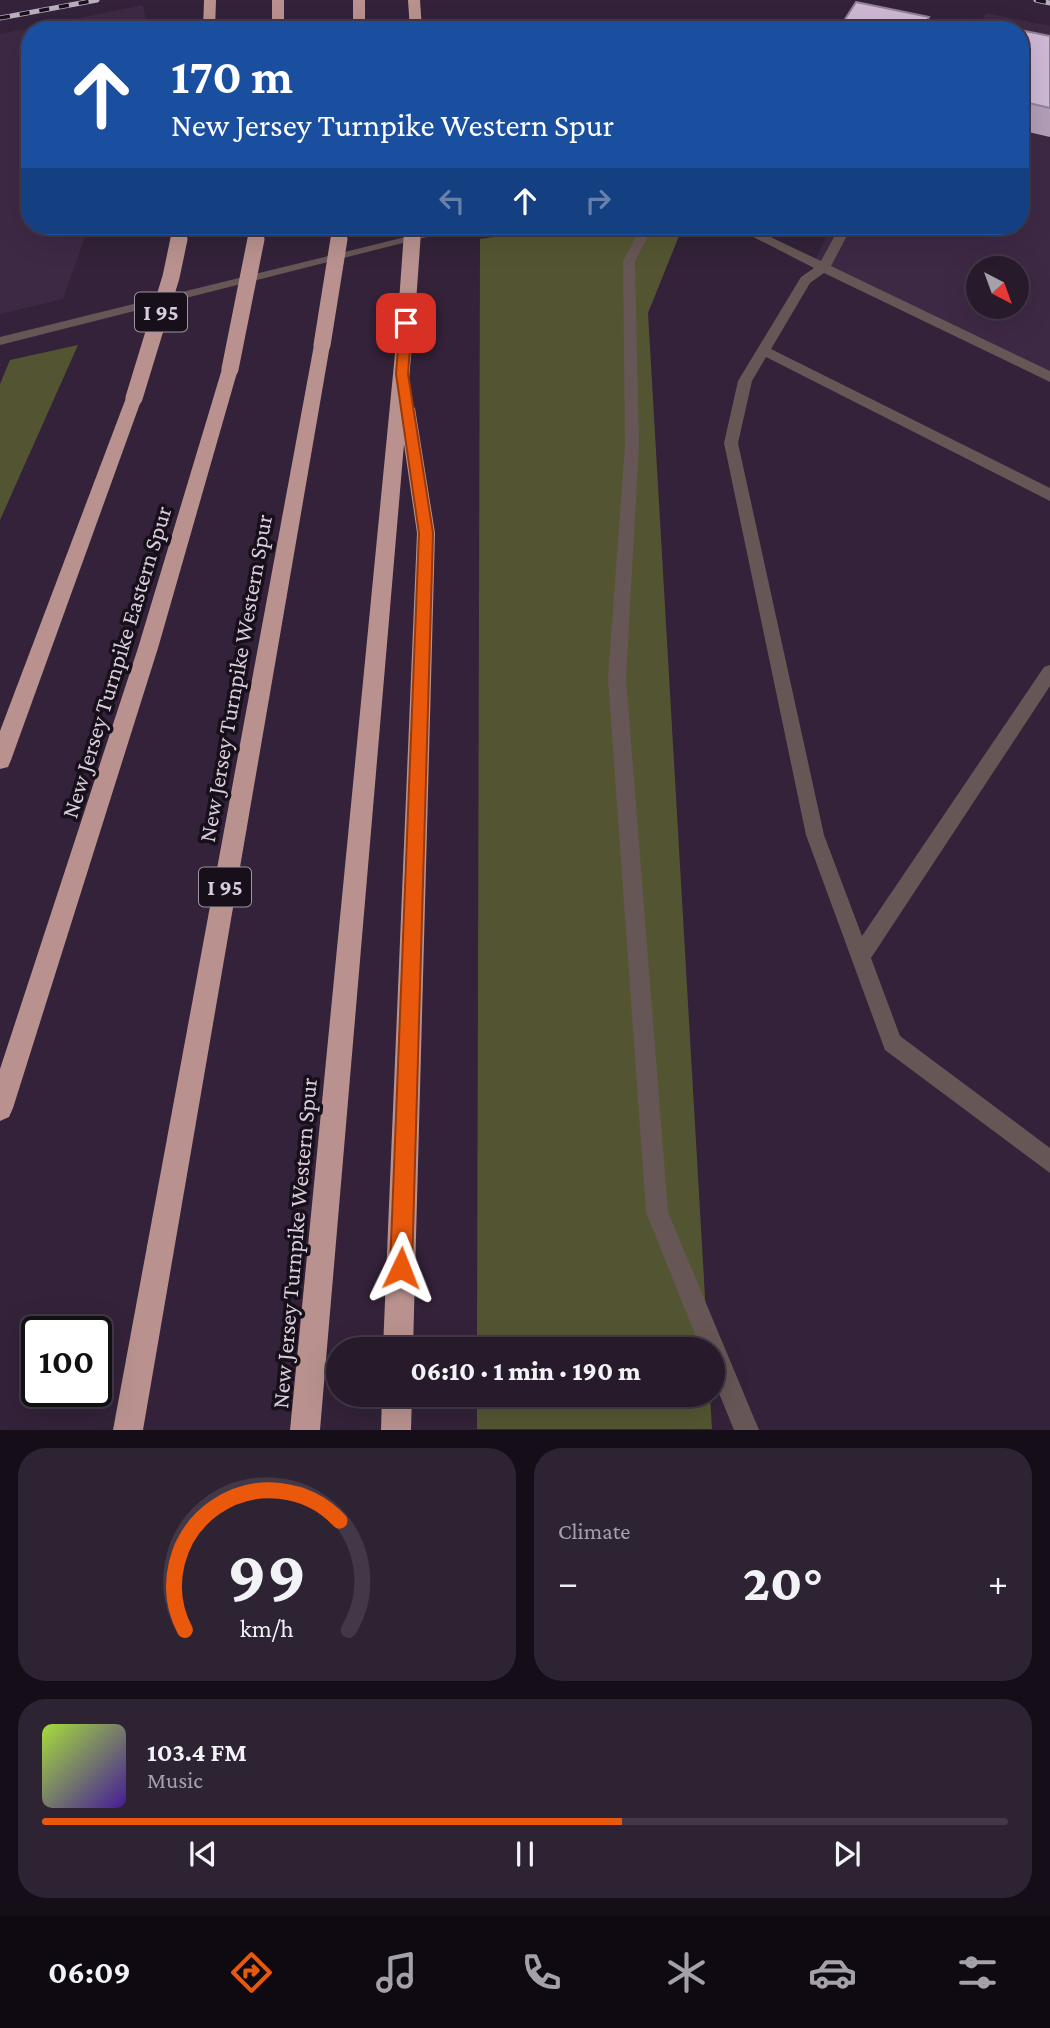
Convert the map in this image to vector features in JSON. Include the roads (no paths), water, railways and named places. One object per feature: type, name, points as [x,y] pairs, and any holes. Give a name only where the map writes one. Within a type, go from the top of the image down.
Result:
[{"type":"highway","points":[[209,21],[210,0]]},
{"type":"highway","points":[[278,0],[278,21]]},
{"type":"highway","points":[[359,0],[359,21]]},
{"type":"highway","points":[[414,0],[415,21]]},
{"type":"highway","name":"I 95","points":[[0,760],[134,398],[171,277],[180,235]]},
{"type":"highway","name":"New Jersey Turnpike Eastern Spur","points":[[0,1108],[137,689],[188,523],[230,369],[257,235]]},
{"type":"highway","name":"New Jersey Turnpike Western Spur","points":[[128,1430],[340,235]]},
{"type":"highway","name":"New Jersey Turnpike Western Spur","points":[[305,1430],[402,374],[412,235]]},
{"type":"highway","points":[[398,1337],[426,533],[402,374]]},
{"type":"highway","points":[[396,1430],[397,1407]]},
{"type":"street","points":[[0,341],[428,235]]},
{"type":"street","points":[[643,235],[629,261],[632,445],[617,678],[657,1212],[747,1430]]},
{"type":"street","points":[[757,235],[1050,377]]},
{"type":"street","points":[[841,235],[824,267],[804,280],[745,381],[731,443],[815,835],[892,1043],[1050,1162]]},
{"type":"street","points":[[763,350],[1050,495]]},
{"type":"street","points":[[860,957],[1050,672]]},
{"type":"railway","points":[[0,18],[97,0]]},
{"type":"railway","points":[[1036,0],[1050,3]]}]
